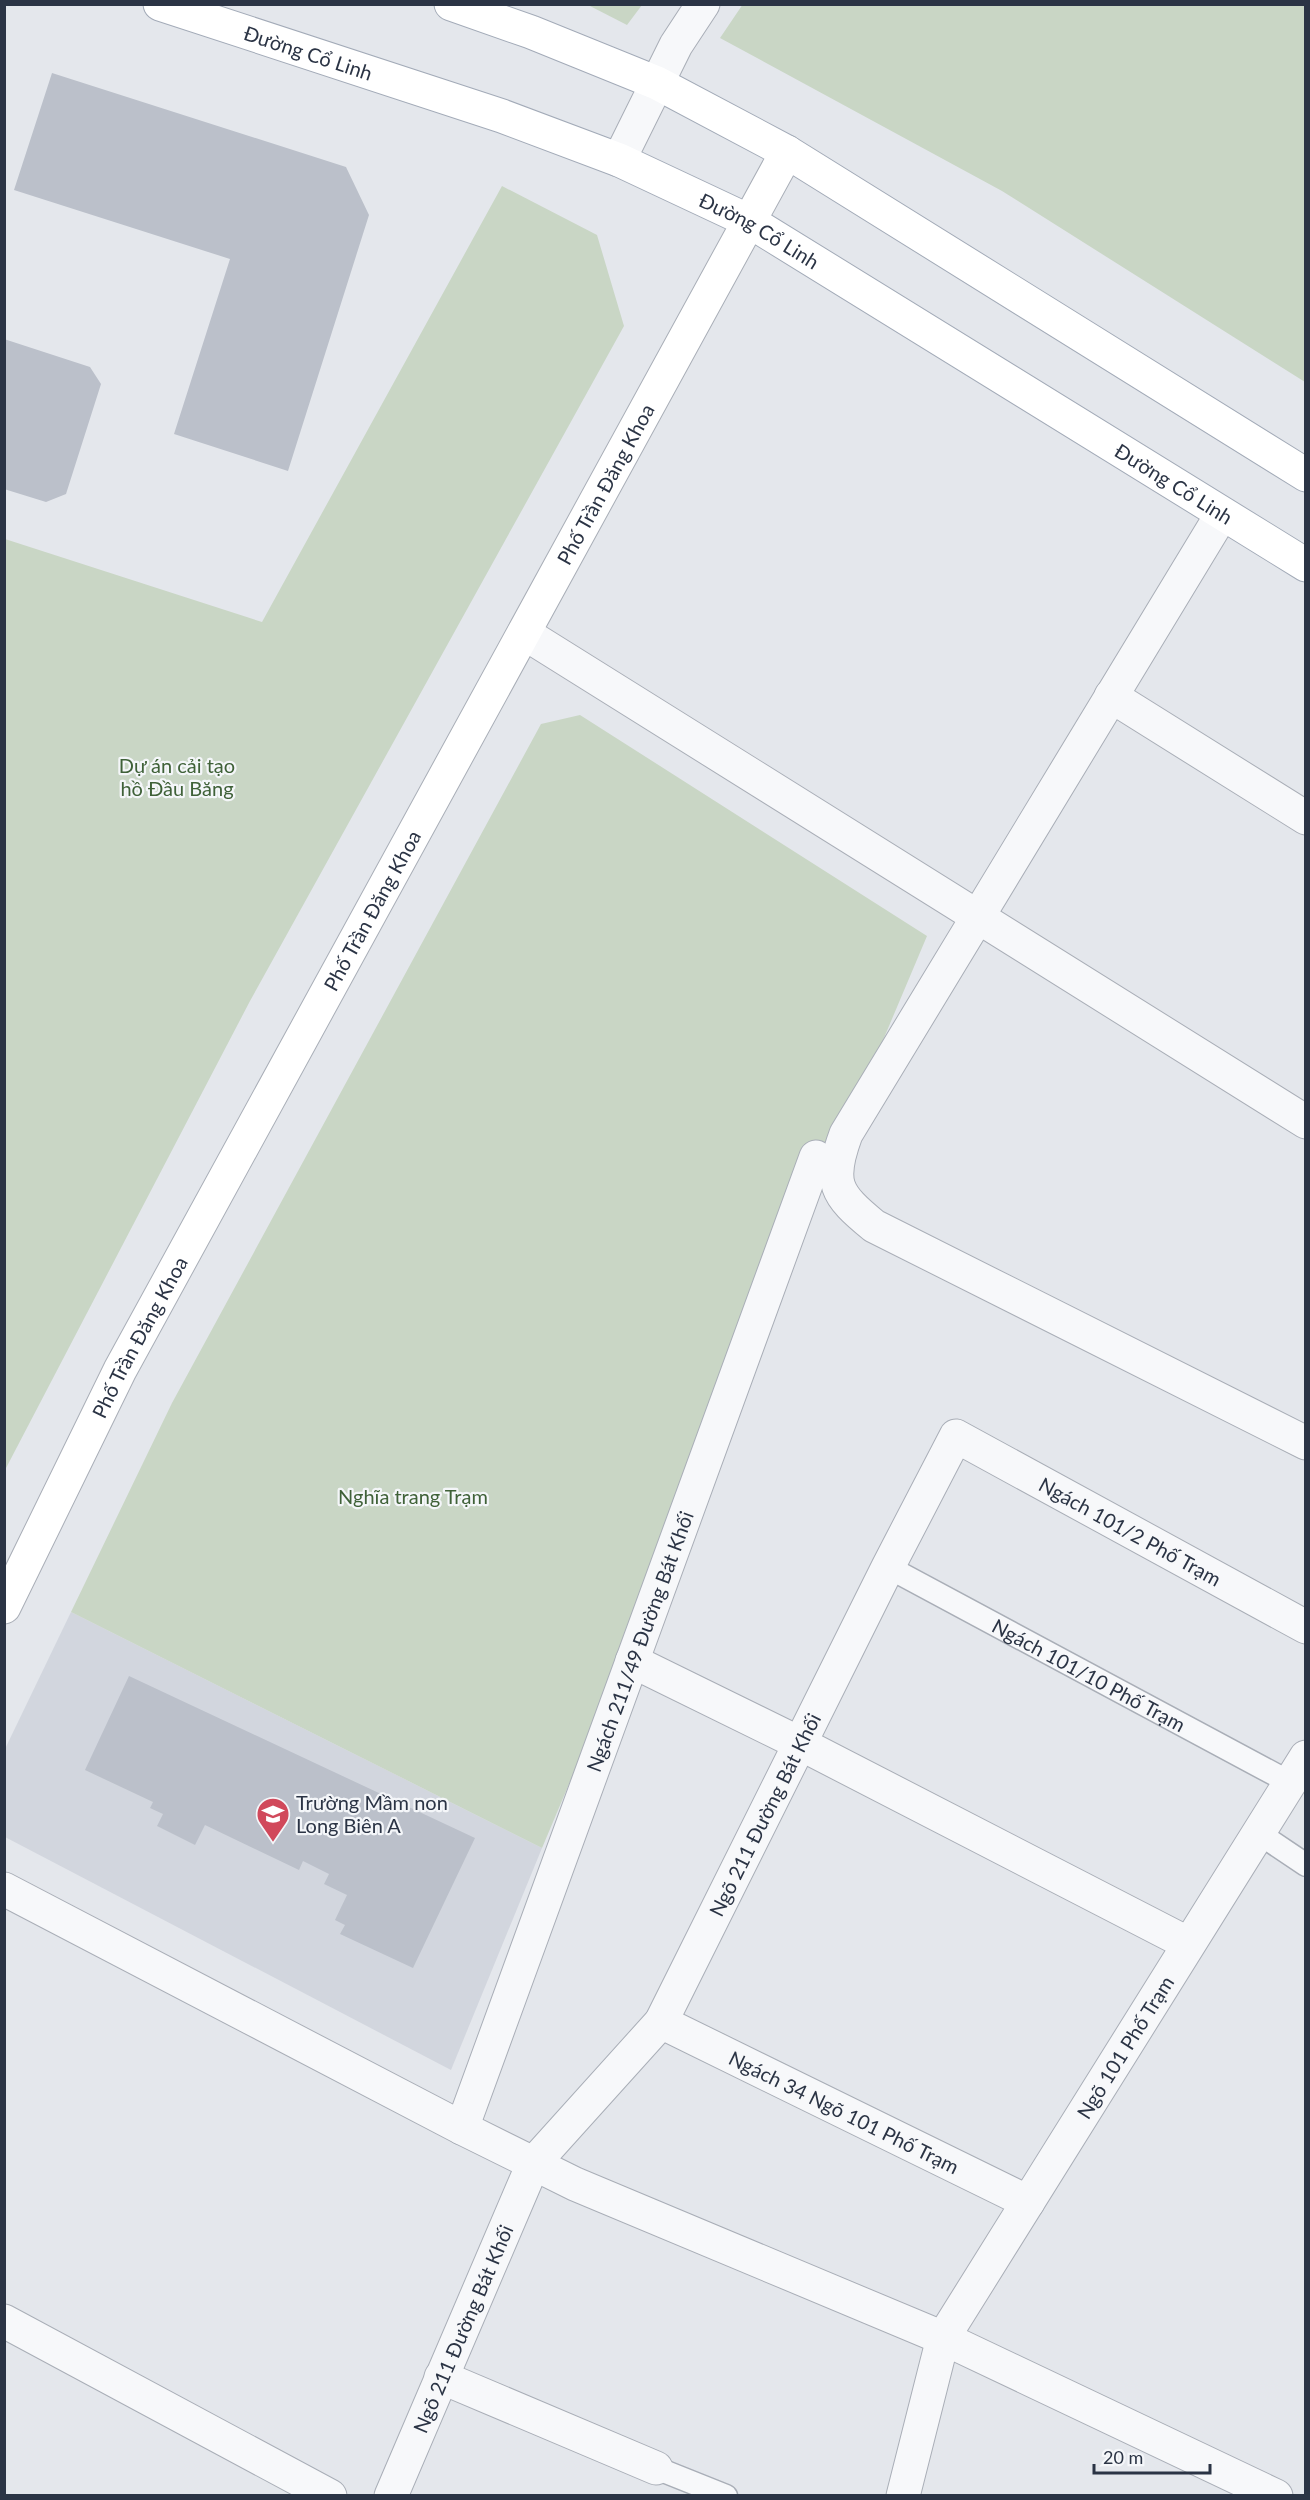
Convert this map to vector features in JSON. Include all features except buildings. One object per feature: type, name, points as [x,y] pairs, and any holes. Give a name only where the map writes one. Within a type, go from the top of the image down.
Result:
[{"type":"main road","name":"Đường Cổ Linh","points":[[160,4],[502,116],[619,160],[749,221],[1305,565]]},
{"type":"main road","points":[[452,4],[531,32],[657,83],[787,152],[1305,475]]},
{"type":"main road","name":"Phố Trần Đăng Khoa","points":[[4,1607],[120,1370],[787,152]]},
{"type":"street","points":[[619,160],[676,45],[703,4]]},
{"type":"street","points":[[1222,514],[846,1134],[837,1157],[836,1180],[848,1205],[874,1226],[1305,1443]]},
{"type":"street","points":[[524,633],[1305,1122]]},
{"type":"street","points":[[1112,696],[1305,818]]},
{"type":"street","name":"Ngách 211/49 Đường Bát Khối","points":[[462,2128],[816,1157]]},
{"type":"street","name":"Ngõ 211 Đường Bát Khối","points":[[391,2496],[533,2164],[661,2022],[888,1567],[956,1436]]},
{"type":"street","name":"Ngách 101/2 Phố Trạm","points":[[956,1436],[1305,1628]]},
{"type":"street","points":[[632,1660],[800,1743],[1187,1943]]},
{"type":"street","name":"Ngõ 101 Phố Trạm","points":[[903,2496],[944,2338],[1297,1769]]},
{"type":"street","points":[[4,1889],[533,2164],[575,2184],[944,2338],[1276,2496]]},
{"type":"street","name":"Ngách 34 Ngõ 101 Phố Trạm","points":[[661,2022],[1028,2202]]},
{"type":"street","points":[[4,2321],[330,2496]]},
{"type":"street","points":[[441,2378],[656,2468]]},
{"type":"lane","name":"Ngách 101/10 Phố Trạm","points":[[888,1567],[1297,1769]]},
{"type":"lane","points":[[1257,1832],[1305,1865]]},
{"type":"lane","points":[[656,2468],[726,2496]]},
{"type":"shaded area","name":"Trường Mầm non Long Biên A","points":[[71,1612],[542,1848],[451,2070],[5,1837],[4,1751]]},
{"type":"green space","points":[[743,4],[1305,5],[1305,382],[1002,191],[720,38]]},
{"type":"green space","points":[[588,5],[642,5],[627,25]]},
{"type":"green space","name":"Dự án cải tạo hồ Đầu Băng","points":[[502,186],[597,235],[624,326],[250,1001],[5,1470],[5,539],[262,622]]},
{"type":"green space","name":"Nghĩa trang Trạm","points":[[580,715],[927,936],[542,1848],[71,1612],[172,1403],[541,724]]},
{"type":"place","name":"Trường Mầm non Long Biên A","points":[[273,1843]]}]
